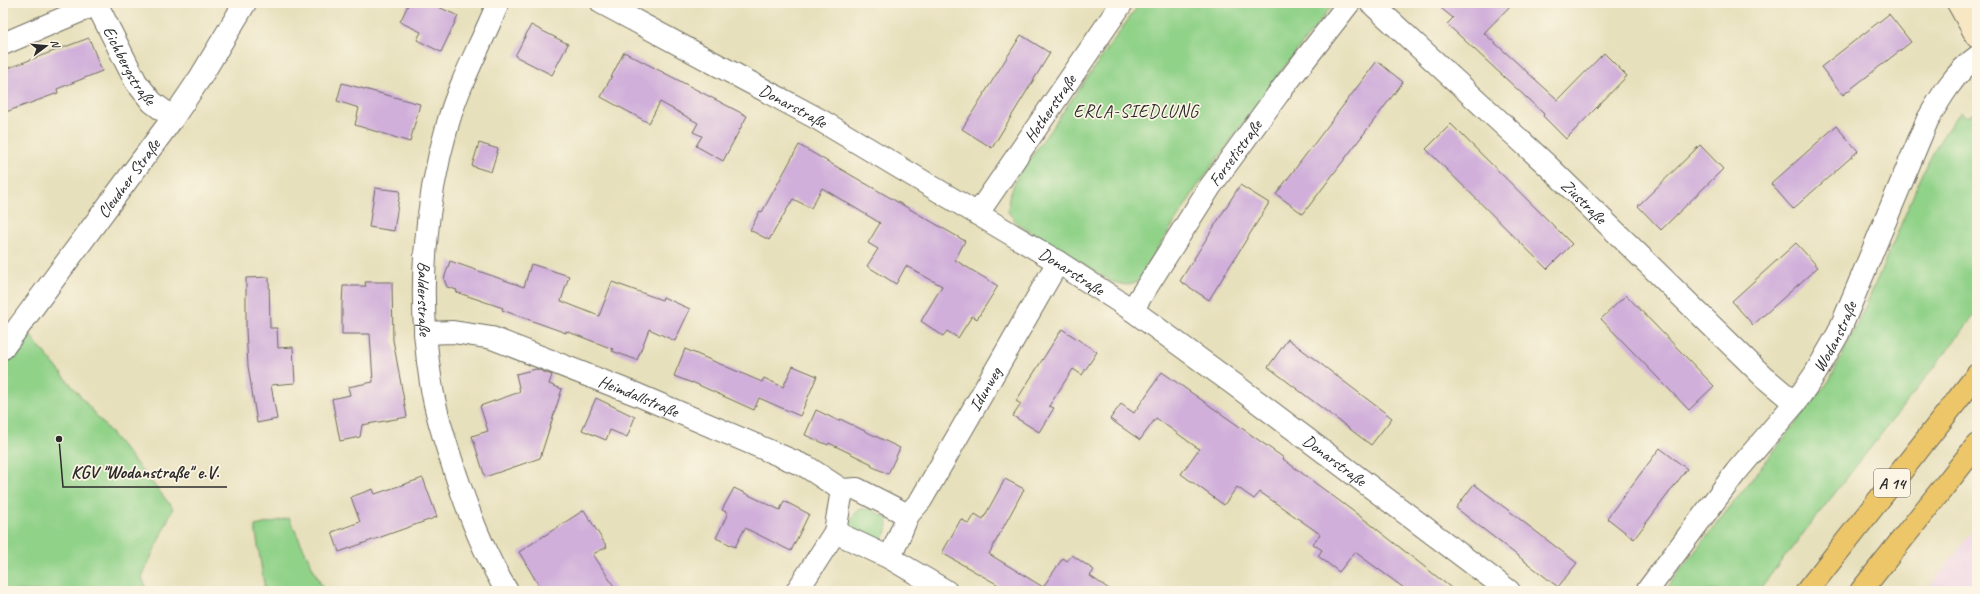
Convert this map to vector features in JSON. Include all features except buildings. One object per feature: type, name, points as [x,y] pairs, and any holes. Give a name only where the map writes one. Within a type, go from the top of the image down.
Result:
[{"type":"highway","name":"A 14","points":[[1807,591],[1977,375]]},
{"type":"highway","name":"A 14","points":[[1861,591],[1977,445]]},
{"type":"main road","points":[[1958,3],[1977,37]]},
{"type":"street","name":"Cleudner Straße","points":[[3,348],[173,118],[200,78],[245,3]]},
{"type":"street","name":"Balderstraße","points":[[498,3],[468,69],[448,121],[438,162],[430,207],[423,299],[431,384],[442,432],[468,510],[485,552],[507,591]]},
{"type":"street","name":"Donarstraße","points":[[602,3],[820,120],[1058,262],[1132,310],[1260,403],[1509,591]]},
{"type":"street","name":"Hotherstraße","points":[[978,213],[1122,3]]},
{"type":"street","name":"Forsetistraße","points":[[1132,310],[1210,187],[1278,94],[1349,3]]},
{"type":"street","name":"Ziustraße","points":[[1371,3],[1546,164],[1764,377],[1795,403]]},
{"type":"street","name":"Eichbergstraße","points":[[3,44],[97,4],[136,82],[152,102],[173,118]]},
{"type":"street","name":"Wodanstraße","points":[[1647,591],[1736,472],[1795,403],[1815,374],[1838,334],[1927,121],[1947,88],[1977,57]]},
{"type":"street","name":"Idunweg","points":[[908,515],[921,500],[1058,262]]},
{"type":"street","name":"Heimdallstraße","points":[[425,333],[452,332],[492,338],[638,394],[807,467],[842,490],[857,489],[908,515]]},
{"type":"street","points":[[797,591],[835,532],[842,490]]},
{"type":"street","points":[[890,558],[908,515]]},
{"type":"street","points":[[835,532],[890,558],[946,591]]},
{"type":"shaded area","points":[[1977,526],[1977,591],[1926,591]]},
{"type":"green space","points":[[1140,3],[1334,3],[1271,84],[1195,190],[1137,282],[1126,285],[1112,282],[1018,224],[1008,212],[1009,197],[1017,177]]},
{"type":"green space","points":[[1977,111],[1977,312],[1758,591],[1664,591],[1829,381],[1866,306],[1933,153],[1950,125],[1961,112],[1967,117]]},
{"type":"green space","points":[[29,334],[173,508],[142,577],[147,591],[3,591],[3,369]]},
{"type":"green space","points":[[860,509],[870,509],[887,518],[887,531],[880,541],[856,534],[849,525],[852,517]]},
{"type":"green space","points":[[289,518],[324,591],[265,591],[255,526]]},
{"type":"place","name":"KGV \"Wodanstraße\" e.V.","points":[[59,439]]},
{"type":"district","name":"ERLA-SIEDLUNG","points":[[1136,111]]}]
